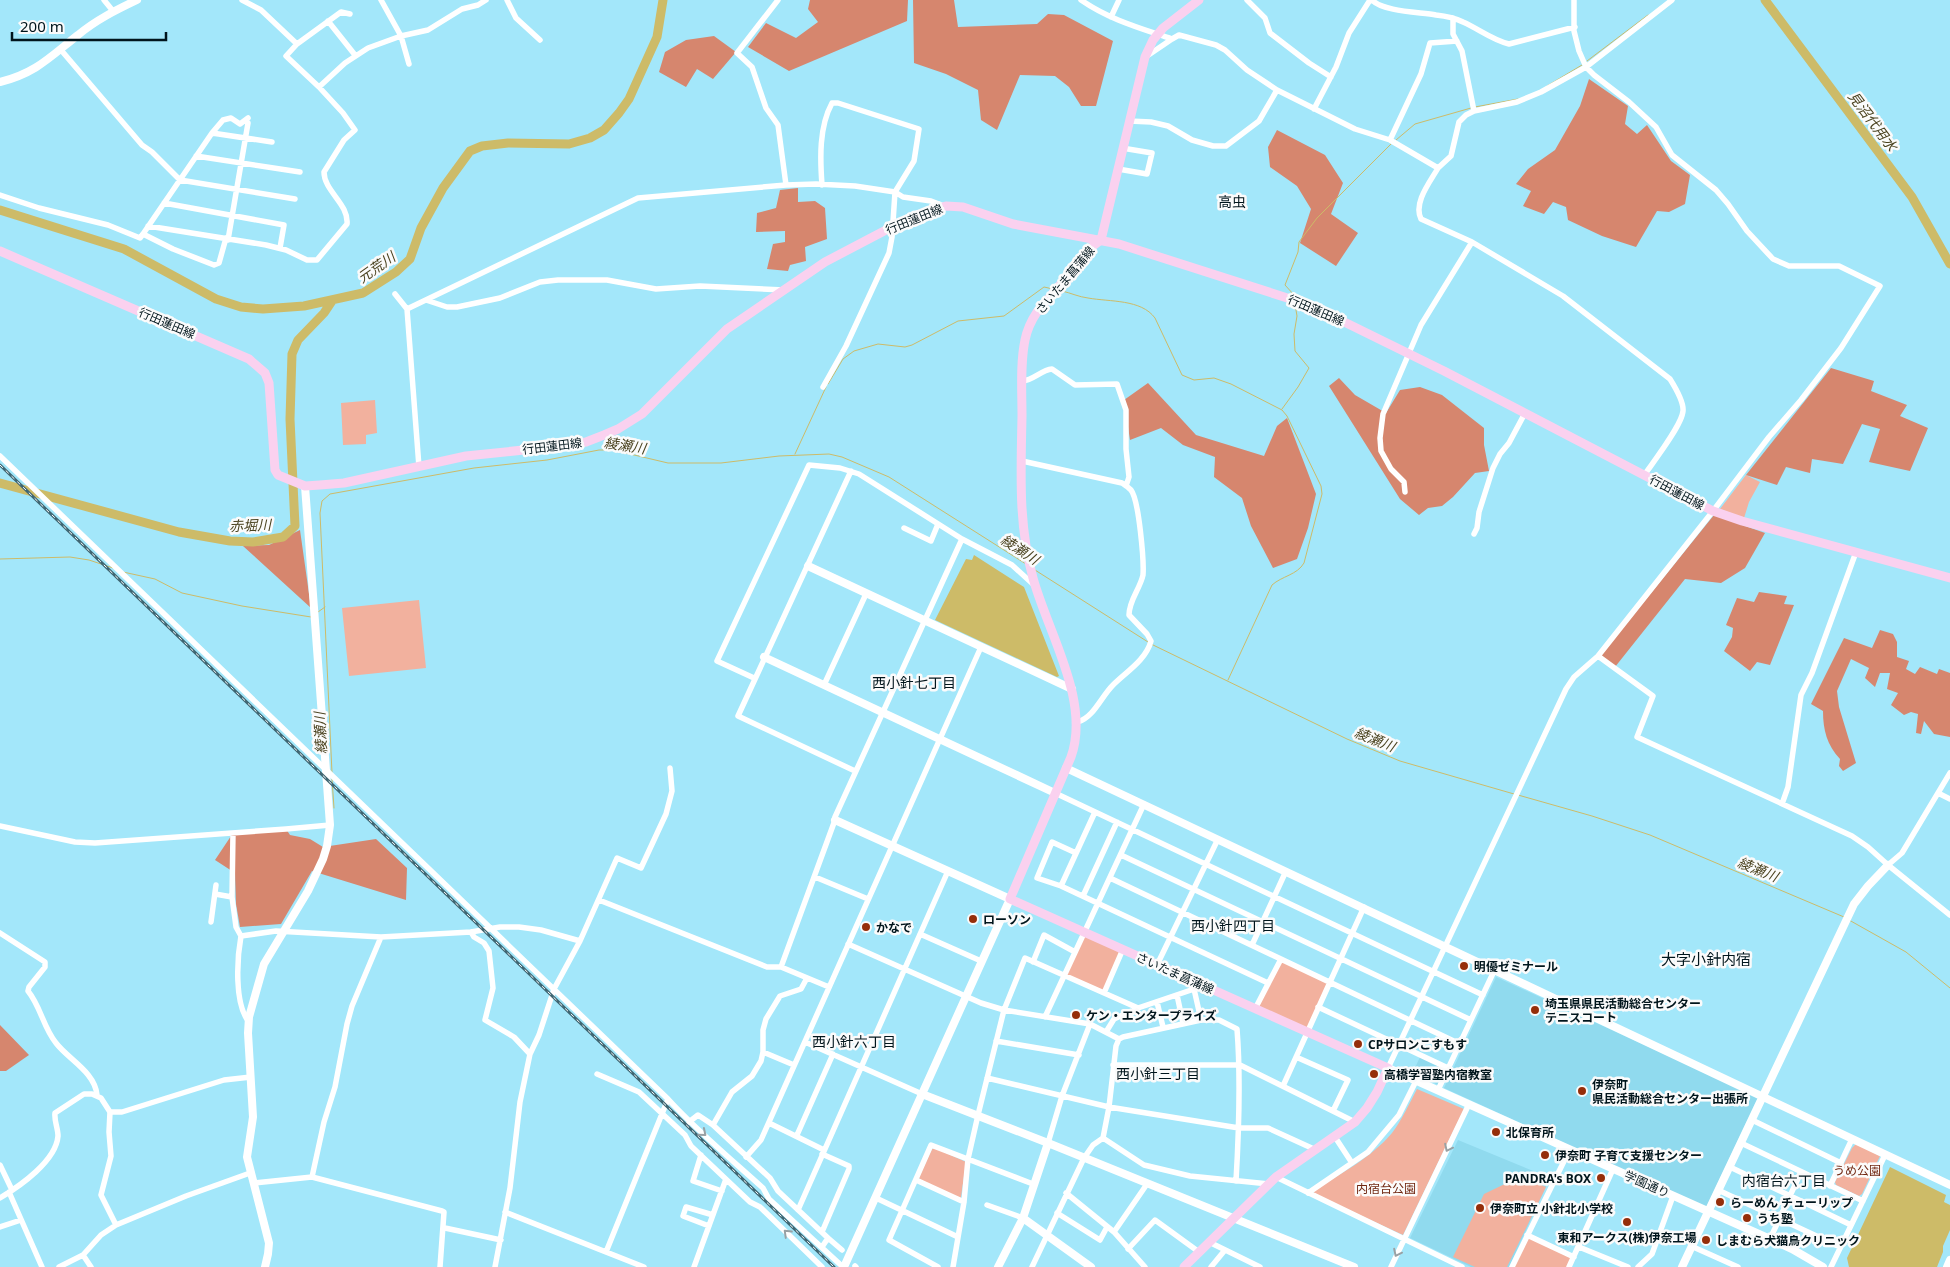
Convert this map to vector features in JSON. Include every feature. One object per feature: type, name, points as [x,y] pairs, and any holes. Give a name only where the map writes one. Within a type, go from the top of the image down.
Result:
[{"type":"main road","name":"さいたま菖蒲線","points":[[1034,583],[1022,526],[1023,349],[1031,322],[1037,312],[1093,246],[1101,240],[1145,57],[1157,34],[1199,0]]},
{"type":"main road","name":"行田蓮田線","points":[[0,251],[249,358],[260,367],[269,382],[273,465],[278,475],[304,485],[344,482],[466,456],[586,442],[618,429],[642,414],[656,402],[727,329],[824,262],[933,210],[946,206],[963,207],[1013,224],[1101,240],[1198,268],[1303,303],[1408,353],[1645,474],[1713,511],[1742,521],[1950,578]]},
{"type":"main road","points":[[1010,899],[1074,748],[1078,722],[1072,689],[1034,583]]},
{"type":"main road","name":"さいたま菖蒲線","points":[[1010,899],[1123,949],[1199,988],[1255,1009],[1388,1068]]},
{"type":"main road","points":[[1184,1267],[1276,1177],[1355,1122],[1377,1092],[1388,1068]]},
{"type":"street","points":[[104,0],[113,11]]},
{"type":"street","points":[[0,82],[34,70],[61,50],[77,35],[113,11],[137,0]]},
{"type":"street","points":[[242,0],[261,10],[297,44]]},
{"type":"street","points":[[381,0],[400,36],[409,64]]},
{"type":"street","points":[[319,87],[355,55],[381,42],[428,30],[462,9],[476,2],[486,0]]},
{"type":"street","points":[[507,0],[516,18],[540,40]]},
{"type":"street","points":[[778,0],[738,53],[752,67],[766,108],[778,125],[786,185]]},
{"type":"street","points":[[1081,0],[1133,27],[1172,39]]},
{"type":"street","points":[[1112,17],[1119,0]]},
{"type":"street","points":[[1246,0],[1264,18],[1270,33],[1308,63],[1331,77]]},
{"type":"street","points":[[1314,109],[1331,77],[1349,33],[1371,0],[1391,8],[1453,18],[1462,21],[1498,42],[1509,44],[1575,27]]},
{"type":"street","points":[[1388,1068],[1562,698],[1574,677],[1598,656],[1769,437],[1801,400],[1841,348],[1880,286],[1840,266],[1789,266],[1773,259],[1747,231],[1716,190],[1672,154],[1656,127],[1586,67],[1579,52],[1575,27],[1574,0]]},
{"type":"street","points":[[1645,474],[1680,422],[1684,410],[1670,379],[1563,296],[1472,242],[1421,219],[1418,213],[1419,205],[1438,168],[1451,156],[1459,122],[1466,115],[1474,111],[1518,102],[1541,92],[1586,67],[1672,0]]},
{"type":"street","points":[[148,226],[280,248],[307,260],[317,260],[347,224],[346,215],[324,175],[344,140],[354,130],[343,113],[286,56],[297,44],[341,12],[350,14]]},
{"type":"street","points":[[1453,18],[1453,34],[1462,51],[1474,111]]},
{"type":"street","points":[[328,21],[355,55]]},
{"type":"street","points":[[1145,57],[1179,34],[1216,45],[1225,50],[1247,70],[1277,90],[1355,129],[1390,140],[1438,168]]},
{"type":"street","points":[[1390,140],[1421,74],[1430,43],[1457,41]]},
{"type":"street","points":[[61,50],[142,145],[152,152],[180,180],[295,199]]},
{"type":"street","points":[[1129,121],[1150,122],[1168,126],[1192,140],[1213,146],[1226,146],[1259,121],[1277,90]]},
{"type":"street","points":[[822,185],[820,159],[826,115],[832,103],[838,103],[919,129],[914,161],[895,192],[892,237],[883,268],[824,387]]},
{"type":"street","points":[[0,195],[39,208],[108,225],[140,238],[142,234],[212,133],[223,120],[231,118],[240,124],[248,121],[232,216],[219,263],[214,265],[173,249],[142,234]]},
{"type":"street","points":[[212,133],[272,142]]},
{"type":"street","points":[[1118,169],[1147,174],[1152,153],[1122,148]]},
{"type":"street","points":[[196,156],[300,172]]},
{"type":"street","points":[[407,310],[638,198],[786,185],[822,185],[855,186],[895,192],[903,197],[931,201],[946,206]]},
{"type":"street","points":[[164,203],[284,225],[280,248]]},
{"type":"street","points":[[1405,492],[1404,482],[1391,469],[1381,451],[1380,438],[1383,414],[1421,325],[1472,242]]},
{"type":"street","points":[[426,300],[447,307],[457,307],[500,298],[540,282],[558,280],[607,280],[656,289],[700,286],[784,290]]},
{"type":"street","points":[[396,294],[407,310],[419,467]]},
{"type":"street","points":[[1022,382],[1029,381],[1052,368],[1075,385],[1117,384],[1126,410],[1126,449],[1129,477],[1126,486]]},
{"type":"street","points":[[1474,534],[1477,528],[1479,512],[1500,454],[1509,443],[1526,413]]},
{"type":"street","points":[[0,456],[668,1099],[689,1122],[710,1138],[763,1188],[769,1199],[844,1267],[964,996],[1010,899],[835,820]]},
{"type":"street","points":[[1022,461],[1122,483],[1132,491],[1135,500],[1140,531],[1142,576],[1129,608],[1129,615],[1151,641],[1143,655],[1127,674],[1113,685],[1088,716],[1078,722]]},
{"type":"street","points":[[754,678],[717,661],[809,465],[851,471],[962,539],[1012,565],[1034,583]]},
{"type":"street","points":[[851,471],[738,716],[855,771]]},
{"type":"street","points":[[264,1267],[269,1243],[247,1157],[253,1118],[249,1022],[264,964],[308,891],[323,859],[330,824],[304,485]]},
{"type":"street","points":[[904,528],[932,541],[938,524]]},
{"type":"street","points":[[781,967],[815,877],[835,816],[962,539]]},
{"type":"street","points":[[1782,804],[1788,787],[1801,695],[1812,673],[1856,552]]},
{"type":"street","points":[[808,566],[1072,689]]},
{"type":"street","points":[[824,685],[866,594]]},
{"type":"street","points":[[746,1157],[762,1140],[980,647]]},
{"type":"street","points":[[1598,656],[1653,696],[1637,737],[1852,836],[1950,915]]},
{"type":"street","points":[[764,657],[1483,995]]},
{"type":"street","points":[[495,1267],[505,1212],[521,1095],[530,1054],[539,1035],[554,989],[580,941],[617,858],[641,868],[666,814],[672,791],[670,768]]},
{"type":"street","points":[[1066,768],[1950,1185]]},
{"type":"street","points":[[1682,1267],[1854,904],[1868,886],[1902,853],[1950,773]]},
{"type":"street","points":[[1938,793],[1950,798]]},
{"type":"street","points":[[1045,1017],[1144,804]]},
{"type":"street","points":[[1061,886],[1095,812]]},
{"type":"street","points":[[1084,896],[1117,822]]},
{"type":"street","points":[[0,826],[76,842],[96,843],[330,824]]},
{"type":"street","points":[[233,833],[232,897],[236,927],[241,936],[237,976],[243,1015],[249,1022]]},
{"type":"street","points":[[1156,965],[1218,839]]},
{"type":"street","points":[[1076,853],[1052,842],[1037,878],[1084,896],[1268,983]]},
{"type":"street","points":[[1120,854],[1471,1020]]},
{"type":"street","points":[[798,1210],[948,871]]},
{"type":"street","points":[[1252,945],[1286,871]]},
{"type":"street","points":[[815,877],[868,899]]},
{"type":"street","points":[[1110,878],[1460,1044]]},
{"type":"street","points":[[211,922],[216,884]]},
{"type":"street","points":[[215,894],[232,897]]},
{"type":"street","points":[[599,900],[767,967],[781,967],[830,987]]},
{"type":"street","points":[[1283,1086],[1364,907]]},
{"type":"street","points":[[241,936],[282,932],[381,937],[471,932],[490,928],[519,927],[541,930],[580,941]]},
{"type":"street","points":[[471,932],[474,937],[484,943],[489,951],[493,988],[485,1020],[514,1037],[530,1054]]},
{"type":"street","points":[[0,933],[45,962],[45,967],[29,987],[28,992],[37,1002],[44,1024],[56,1044],[79,1063],[95,1086],[97,1095],[110,1112],[111,1156],[101,1194],[116,1225]]},
{"type":"street","points":[[920,934],[981,961]]},
{"type":"street","points":[[1033,962],[1044,935],[1075,952]]},
{"type":"street","points":[[312,1177],[324,1122],[335,1087],[352,1006],[381,937]]},
{"type":"street","points":[[848,944],[964,996],[1004,1010],[1090,1024],[1119,1039],[1163,1027],[1201,1020],[1220,1020],[1237,1029],[1240,1065],[1236,1181]]},
{"type":"street","points":[[1104,993],[1123,949]]},
{"type":"street","points":[[953,1267],[964,1202],[968,1159],[978,1115],[1004,1010],[1024,958],[1138,1008]]},
{"type":"street","points":[[1255,1009],[1281,959]]},
{"type":"street","points":[[1438,1090],[1495,969]]},
{"type":"street","points":[[713,1125],[732,1092],[752,1076],[761,1060],[763,1030],[766,1019],[780,996],[801,989],[807,978]]},
{"type":"street","points":[[1106,1032],[1114,1019],[1138,1008],[1199,988],[1201,1020]]},
{"type":"street","points":[[1177,995],[1183,1023]]},
{"type":"street","points":[[1157,1002],[1163,1027]]},
{"type":"street","points":[[1318,1007],[1448,1068]]},
{"type":"street","points":[[998,1267],[1023,1218],[1062,1096],[1090,1024]]},
{"type":"street","points":[[1032,1267],[1084,1158],[1093,1145],[1102,1138],[1109,1107],[1113,1065],[1119,1039]]},
{"type":"street","points":[[996,1041],[1078,1055]]},
{"type":"street","points":[[805,1042],[922,1094],[1354,1267]]},
{"type":"street","points":[[763,1052],[794,1065]]},
{"type":"street","points":[[797,1135],[833,1054]]},
{"type":"street","points":[[1296,1057],[1348,1080],[1333,1111]]},
{"type":"street","points":[[1113,1065],[1240,1065],[1355,1122]]},
{"type":"street","name":"学園通り","points":[[1388,1068],[1770,1238],[1822,1267]]},
{"type":"street","points":[[597,1074],[639,1092],[685,1135],[691,1146],[750,1202],[760,1207],[822,1267]]},
{"type":"street","points":[[110,1112],[122,1112],[224,1080],[251,1077]]},
{"type":"street","points":[[987,1078],[1109,1107],[1239,1128],[1268,1128],[1316,1150]]},
{"type":"street","points":[[1308,1193],[1368,1152],[1389,1129],[1405,1105],[1416,1080]]},
{"type":"street","points":[[0,1198],[36,1171],[53,1154],[58,1134],[54,1113],[84,1094],[97,1095]]},
{"type":"street","points":[[606,1252],[668,1099]]},
{"type":"street","points":[[1391,1267],[1469,1104]]},
{"type":"street","points":[[689,1122],[698,1115],[713,1125],[770,1178],[778,1190],[798,1210],[842,1250]]},
{"type":"street","points":[[1752,1120],[1841,1163]]},
{"type":"street","points":[[769,1123],[797,1135],[849,1166],[850,1169],[822,1232]]},
{"type":"street","points":[[1335,1137],[1352,1163]]},
{"type":"street","points":[[1102,1138],[1144,1165],[1190,1176],[1268,1184]]},
{"type":"street","points":[[1830,1186],[1852,1139]]},
{"type":"street","points":[[1741,1143],[1863,1201]]},
{"type":"street","points":[[938,1267],[889,1240],[932,1146],[1034,1184]]},
{"type":"street","points":[[1512,1267],[1570,1150]]},
{"type":"street","points":[[701,1155],[693,1181],[722,1190]]},
{"type":"street","points":[[1831,1267],[1885,1155]]},
{"type":"street","points":[[0,1165],[21,1220],[42,1267]]},
{"type":"street","points":[[1730,1167],[1851,1226]]},
{"type":"street","points":[[1569,1267],[1614,1169]]},
{"type":"street","points":[[1770,1238],[1801,1172]]},
{"type":"street","points":[[59,1267],[83,1255],[101,1234],[116,1225],[186,1196],[250,1173]]},
{"type":"street","points":[[254,1183],[312,1177],[442,1211],[444,1212],[444,1228],[440,1267]]},
{"type":"street","points":[[1276,1177],[1462,1267]]},
{"type":"street","points":[[694,1267],[726,1179]]},
{"type":"street","points":[[916,1180],[964,1202]]},
{"type":"street","points":[[1114,1232],[1147,1184]]},
{"type":"street","points":[[1718,1190],[1840,1248]]},
{"type":"street","points":[[1066,1194],[1114,1232],[1145,1267]]},
{"type":"street","points":[[1638,1267],[1652,1254],[1673,1196]]},
{"type":"street","points":[[876,1198],[958,1237]]},
{"type":"street","points":[[987,1205],[1023,1218],[1091,1267]]},
{"type":"street","points":[[709,1226],[683,1216],[686,1207],[713,1215]]},
{"type":"street","points":[[505,1212],[644,1267]]},
{"type":"street","points":[[1057,1213],[1100,1240],[1107,1226]]},
{"type":"street","points":[[0,1227],[21,1220]]},
{"type":"street","points":[[1128,1249],[1156,1220],[1199,1252]]},
{"type":"street","points":[[444,1228],[500,1240]]},
{"type":"street","points":[[1528,1235],[1574,1257]]},
{"type":"street","points":[[822,1247],[828,1238]]},
{"type":"street","points":[[1209,1242],[1256,1266]]},
{"type":"street","points":[[1691,1246],[1738,1267]]},
{"type":"street","points":[[1579,1247],[1628,1267]]},
{"type":"street","points":[[1211,1267],[1226,1250]]},
{"type":"street","points":[[83,1255],[91,1267]]},
{"type":"street","points":[[1947,1267],[1950,1260]]},
{"type":"shaded area","points":[[810,0],[908,0],[907,21],[789,71],[748,47],[766,23],[796,38],[818,22],[808,9]]},
{"type":"shaded area","points":[[913,0],[954,0],[958,27],[1037,24],[1048,14],[1064,15],[1113,41],[1096,106],[1081,106],[1069,87],[1055,76],[1020,75],[997,130],[981,120],[978,90],[946,74],[914,63]]},
{"type":"shaded area","points":[[714,36],[736,52],[713,79],[697,69],[686,87],[659,72],[665,52],[686,40]]},
{"type":"shaded area","points":[[1589,79],[1628,106],[1625,124],[1637,134],[1647,125],[1671,161],[1690,175],[1685,204],[1669,212],[1657,211],[1636,247],[1602,236],[1568,220],[1566,207],[1553,202],[1544,214],[1523,206],[1531,191],[1516,184],[1528,169],[1555,150],[1580,106]]},
{"type":"shaded area","points":[[1277,130],[1325,155],[1343,183],[1331,214],[1358,233],[1336,266],[1300,243],[1311,209],[1297,186],[1270,167],[1268,147]]},
{"type":"shaded area","points":[[798,188],[798,202],[815,201],[825,208],[827,239],[805,247],[806,261],[790,265],[788,271],[767,269],[773,244],[785,242],[785,231],[756,232],[757,213],[776,208],[780,190]]},
{"type":"shaded area","points":[[1831,368],[1874,381],[1871,391],[1907,405],[1900,416],[1928,428],[1910,471],[1869,462],[1880,429],[1862,424],[1843,464],[1812,459],[1810,473],[1786,467],[1777,485],[1746,475]]},
{"type":"shaded area","points":[[1339,378],[1355,395],[1386,413],[1400,390],[1420,387],[1442,395],[1484,428],[1484,445],[1489,471],[1475,473],[1442,506],[1428,508],[1419,515],[1400,499],[1329,386]]},
{"type":"shaded area","points":[[1148,383],[1196,435],[1264,456],[1277,426],[1287,418],[1316,494],[1308,528],[1297,559],[1273,568],[1251,526],[1242,498],[1214,477],[1215,457],[1183,445],[1161,428],[1130,440],[1124,400]]},
{"type":"shaded area","points":[[1714,515],[1765,533],[1745,568],[1721,583],[1685,579],[1615,667],[1601,655]]},
{"type":"shaded area","points":[[300,530],[311,608],[243,546],[269,545]]},
{"type":"shaded area","points":[[974,555],[1024,587],[1059,676],[1057,677],[935,620],[966,559],[972,560]]},
{"type":"shaded area","points":[[1759,592],[1787,596],[1784,604],[1794,605],[1770,665],[1757,662],[1750,671],[1724,651],[1732,637],[1733,628],[1726,625],[1737,598],[1754,602]]},
{"type":"shaded area","points":[[1880,630],[1893,634],[1897,642],[1897,657],[1909,661],[1906,669],[1915,674],[1920,667],[1937,674],[1939,669],[1950,673],[1950,737],[1934,734],[1924,721],[1921,734],[1916,733],[1918,714],[1911,712],[1904,715],[1891,705],[1898,693],[1887,689],[1890,673],[1880,673],[1875,687],[1865,678],[1869,668],[1851,659],[1837,691],[1839,707],[1856,763],[1843,771],[1839,766],[1840,759],[1827,737],[1823,711],[1811,704],[1844,638],[1872,648]]},
{"type":"shaded area","points":[[286,829],[290,835],[310,839],[323,847],[376,839],[407,868],[406,900],[312,871],[281,924],[240,927],[236,904],[235,873],[215,860],[233,833]]},
{"type":"shaded area","points":[[1496,977],[1758,1097],[1706,1208],[1444,1088]]},
{"type":"shaded area","points":[[0,1025],[29,1055],[6,1071],[0,1071]]},
{"type":"shaded area","points":[[1420,1057],[1446,1069],[1438,1085],[1413,1072]]},
{"type":"shaded area","name":"伊奈町立 小針北小学校","points":[[1458,1140],[1550,1178],[1509,1267],[1471,1267],[1410,1238]]},
{"type":"shaded area","points":[[1890,1167],[1946,1195],[1944,1202],[1950,1205],[1950,1230],[1937,1267],[1849,1267],[1847,1258]]},
{"type":"green space","points":[[375,400],[377,433],[366,435],[366,444],[343,445],[341,403]]},
{"type":"green space","points":[[1746,475],[1760,482],[1749,502],[1744,518],[1720,509]]},
{"type":"green space","points":[[419,600],[426,668],[349,676],[342,608]]},
{"type":"green space","points":[[1085,933],[1123,949],[1104,993],[1064,976]]},
{"type":"green space","points":[[1281,959],[1330,982],[1307,1032],[1255,1009]]},
{"type":"green space","name":"内宿台公園","points":[[1417,1089],[1464,1109],[1403,1235],[1314,1194],[1314,1191],[1355,1165],[1384,1142],[1399,1123]]},
{"type":"green space","name":"うめ公園","points":[[1856,1144],[1880,1156],[1862,1194],[1859,1196],[1836,1185],[1835,1182],[1852,1148]]},
{"type":"green space","points":[[935,1148],[966,1162],[960,1198],[920,1180],[919,1177],[932,1149]]},
{"type":"green space","points":[[1514,1173],[1546,1187],[1507,1267],[1475,1267],[1453,1257],[1484,1194],[1511,1181]]},
{"type":"green space","points":[[1527,1235],[1574,1257],[1569,1267],[1512,1267]]},
{"type":"waterway","name":"元荒川","points":[[0,210],[124,249],[216,299],[241,307],[263,309],[304,306],[363,293],[396,272],[410,259],[421,228],[443,188],[470,151],[482,146],[508,143],[569,144],[590,138],[604,130],[629,99],[657,37],[663,0]]},
{"type":"waterway","name":"見沼代用水","points":[[1765,0],[1912,197]]},
{"type":"waterway","name":"見沼代用水","points":[[1765,0],[1912,197],[1950,264]]},
{"type":"waterway","points":[[1587,61],[1648,15]]},
{"type":"waterway","points":[[1547,86],[1582,65]]},
{"type":"waterway","points":[[1475,107],[1518,99]]},
{"type":"waterway","points":[[1396,140],[1415,124],[1471,108]]},
{"type":"waterway","points":[[1294,295],[1285,285],[1298,252],[1299,242],[1317,218],[1391,144]]},
{"type":"waterway","points":[[828,384],[843,359],[854,351],[878,344],[905,347],[912,345],[958,321],[1004,316],[1044,287],[1053,289]]},
{"type":"waterway","points":[[1062,291],[1142,307],[1155,318],[1182,375],[1194,380],[1214,378],[1231,384],[1282,410],[1287,416],[1321,486],[1322,494],[1304,563],[1293,573],[1272,585],[1228,680]]},
{"type":"waterway","name":"赤堀川","points":[[0,483],[179,532],[230,541],[253,542],[283,537],[295,526],[290,419],[292,354],[298,340],[324,313],[332,301]]},
{"type":"waterway","points":[[1282,409],[1309,368],[1295,351],[1294,334],[1297,316],[1295,304]]},
{"type":"waterway","points":[[795,454],[826,387]]},
{"type":"waterway","name":"綾瀬川","points":[[332,773],[320,513],[322,501],[330,494],[474,468],[547,460],[599,450],[613,450],[668,463],[721,463],[779,456],[829,454],[842,457],[889,477],[1026,564]]},
{"type":"waterway","points":[[0,559],[70,557],[89,560],[113,568]]},
{"type":"waterway","name":"綾瀬川","points":[[1035,570],[1148,642]]},
{"type":"waterway","points":[[123,572],[155,579],[182,593],[242,606],[311,617]]},
{"type":"waterway","name":"綾瀬川","points":[[318,612],[325,607]]},
{"type":"waterway","name":"綾瀬川","points":[[1151,644],[1347,739],[1400,761],[1514,794]]},
{"type":"waterway","name":"綾瀬川","points":[[332,779],[334,808]]},
{"type":"waterway","name":"綾瀬川","points":[[1518,795],[1650,835],[1844,917]]},
{"type":"waterway","name":"綾瀬川","points":[[1849,920],[1906,952],[1950,988]]},
{"type":"railway","points":[[0,465],[834,1267]]},
{"type":"place","name":"ローソン","points":[[973,919]]},
{"type":"place","name":"かなで","points":[[866,927]]},
{"type":"place","name":"明優ゼミナール","points":[[1464,966]]},
{"type":"place","name":"埼玉県県民活動総合センター テニスコート","points":[[1535,1010]]},
{"type":"place","name":"ケン・エンタープライズ","points":[[1076,1015]]},
{"type":"place","name":"CPサロンこすもす","points":[[1358,1044]]},
{"type":"place","name":"高橋学習塾内宿教室","points":[[1374,1074]]},
{"type":"place","name":"伊奈町 県民活動総合センター出張所","points":[[1582,1091]]},
{"type":"place","name":"北保育所","points":[[1496,1132]]},
{"type":"place","name":"伊奈町 子育て支援センター","points":[[1545,1155]]},
{"type":"place","name":"PANDRA's BOX","points":[[1601,1178]]},
{"type":"place","name":"らーめん チューリップ","points":[[1720,1202]]},
{"type":"place","name":"伊奈町立 小針北小学校","points":[[1480,1208]]},
{"type":"place","name":"うち塾","points":[[1747,1218]]},
{"type":"place","name":"東和アークス(株)伊奈工場","points":[[1627,1222]]},
{"type":"place","name":"しまむら犬猫鳥クリニック","points":[[1706,1240]]},
{"type":"district","name":"高虫","points":[[1232,201]]},
{"type":"district","name":"西小針七丁目","points":[[914,682]]},
{"type":"district","name":"西小針四丁目","points":[[1233,925]]},
{"type":"district","name":"大字小針内宿","points":[[1706,959]]},
{"type":"district","name":"西小針六丁目","points":[[854,1041]]},
{"type":"district","name":"西小針三丁目","points":[[1158,1073]]},
{"type":"district","name":"内宿台六丁目","points":[[1784,1180]]}]
